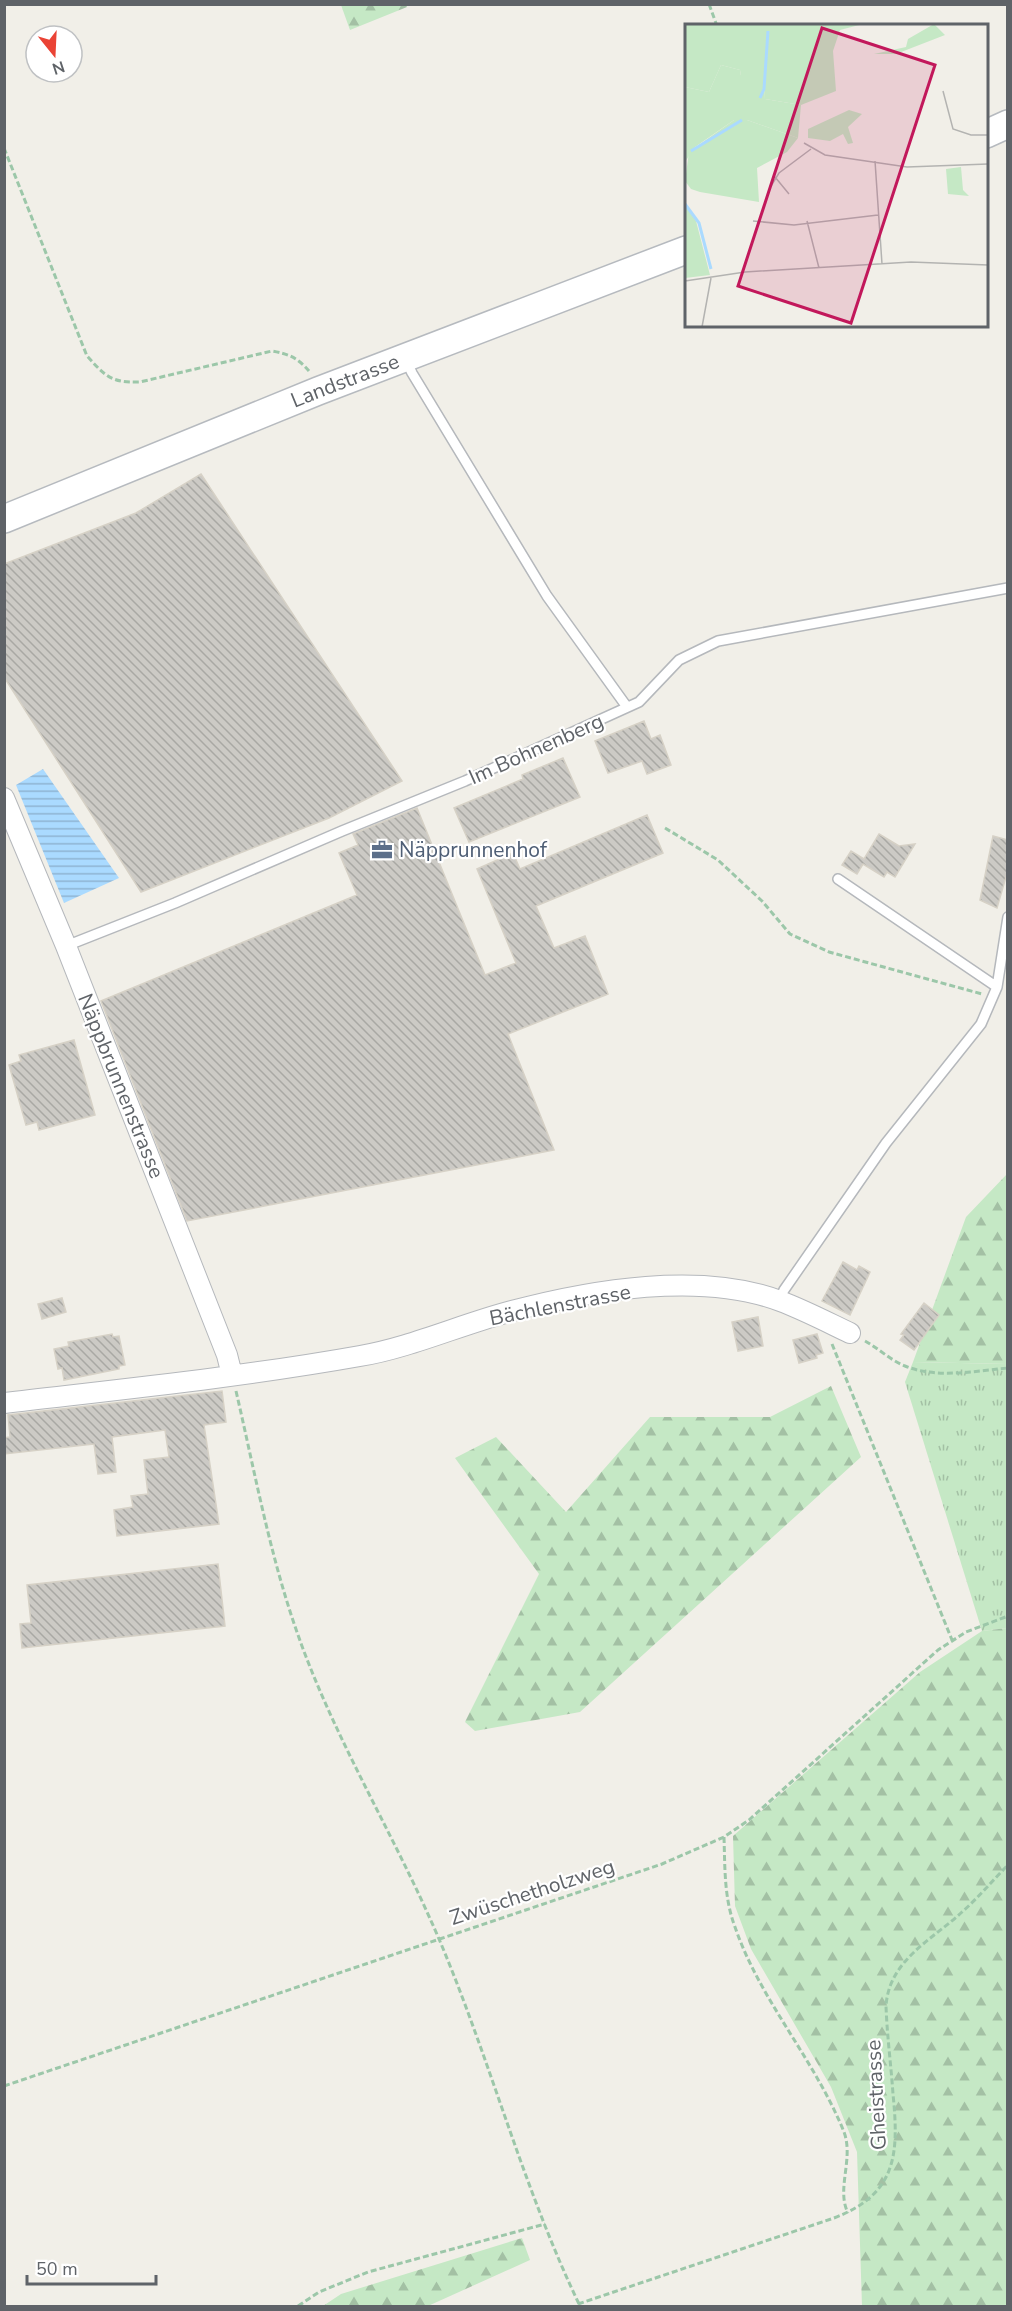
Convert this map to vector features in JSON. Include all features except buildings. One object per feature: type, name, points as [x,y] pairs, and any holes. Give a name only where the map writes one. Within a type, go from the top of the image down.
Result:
[{"type":"main road","points":[[988,134],[1008,124]]},
{"type":"main road","name":"Landstrasse","points":[[4,519],[318,391],[685,251]]},
{"type":"street","name":"Näppbrunnenstrasse","points":[[4,798],[66,945],[227,1355],[232,1375]]},
{"type":"street","name":"Bächlenstrasse","points":[[4,1402],[232,1375],[363,1356],[513,1311],[591,1295],[651,1287],[717,1287],[779,1300],[842,1329]]},
{"type":"lane","points":[[405,358],[547,596],[627,707]]},
{"type":"lane","name":"Im Bohnenberg","points":[[66,945],[175,903],[465,781],[639,702],[653,691],[679,660],[718,641],[1008,588]]},
{"type":"lane","points":[[838,879],[997,987]]},
{"type":"lane","points":[[779,1300],[886,1143],[981,1024],[997,987],[1008,917]]},
{"type":"path","points":[[709,4],[716,24]]},
{"type":"path","points":[[4,148],[87,356],[103,374],[119,383],[140,382],[272,351],[288,354],[300,361],[310,373],[318,391]]},
{"type":"path","points":[[665,828],[718,860],[762,901],[790,934],[829,952],[923,975],[992,997]]},
{"type":"path","points":[[952,1640],[829,1338],[842,1329],[904,1366],[918,1370],[942,1374],[1008,1368]]},
{"type":"path","points":[[232,1375],[273,1552],[298,1634],[321,1692],[439,1939],[545,2224],[579,2305]]},
{"type":"path","name":"Zwüschetholzweg","points":[[4,2086],[662,1864],[724,1837],[749,1820],[952,1640],[1008,1616]]},
{"type":"path","points":[[724,1837],[727,1895],[742,1946],[766,1992],[817,2078],[846,2140],[848,2162],[844,2204],[848,2212]]},
{"type":"path","name":"Gheistrasse","points":[[579,2305],[848,2212],[868,2199],[880,2187],[891,2170],[895,2154],[896,2127],[886,2006],[893,1977],[920,1947],[963,1912],[1008,1865]]},
{"type":"path","points":[[298,2307],[319,2292],[368,2272],[545,2224]]},
{"type":"green space","points":[[341,5],[407,5],[407,7],[350,30]]},
{"type":"green space","points":[[1007,1174],[1007,1364],[913,1362],[966,1217]]},
{"type":"green space","points":[[913,1362],[1007,1364],[1007,1628],[982,1631],[905,1382]]},
{"type":"green space","points":[[831,1386],[861,1457],[580,1712],[475,1731],[465,1722],[539,1574],[455,1458],[496,1437],[566,1512],[650,1417],[770,1417]]},
{"type":"green space","points":[[1007,1628],[1007,2306],[862,2306],[857,2152],[831,2087],[751,1949],[735,1906],[733,1836],[920,1672],[982,1631]]},
{"type":"green space","points":[[522,2238],[530,2260],[428,2306],[323,2306],[341,2294]]},
{"type":"water","points":[[43,769],[119,878],[64,903],[16,785]]},
{"type":"place","name":"Näpprunnenhof","points":[[382,850]]}]
